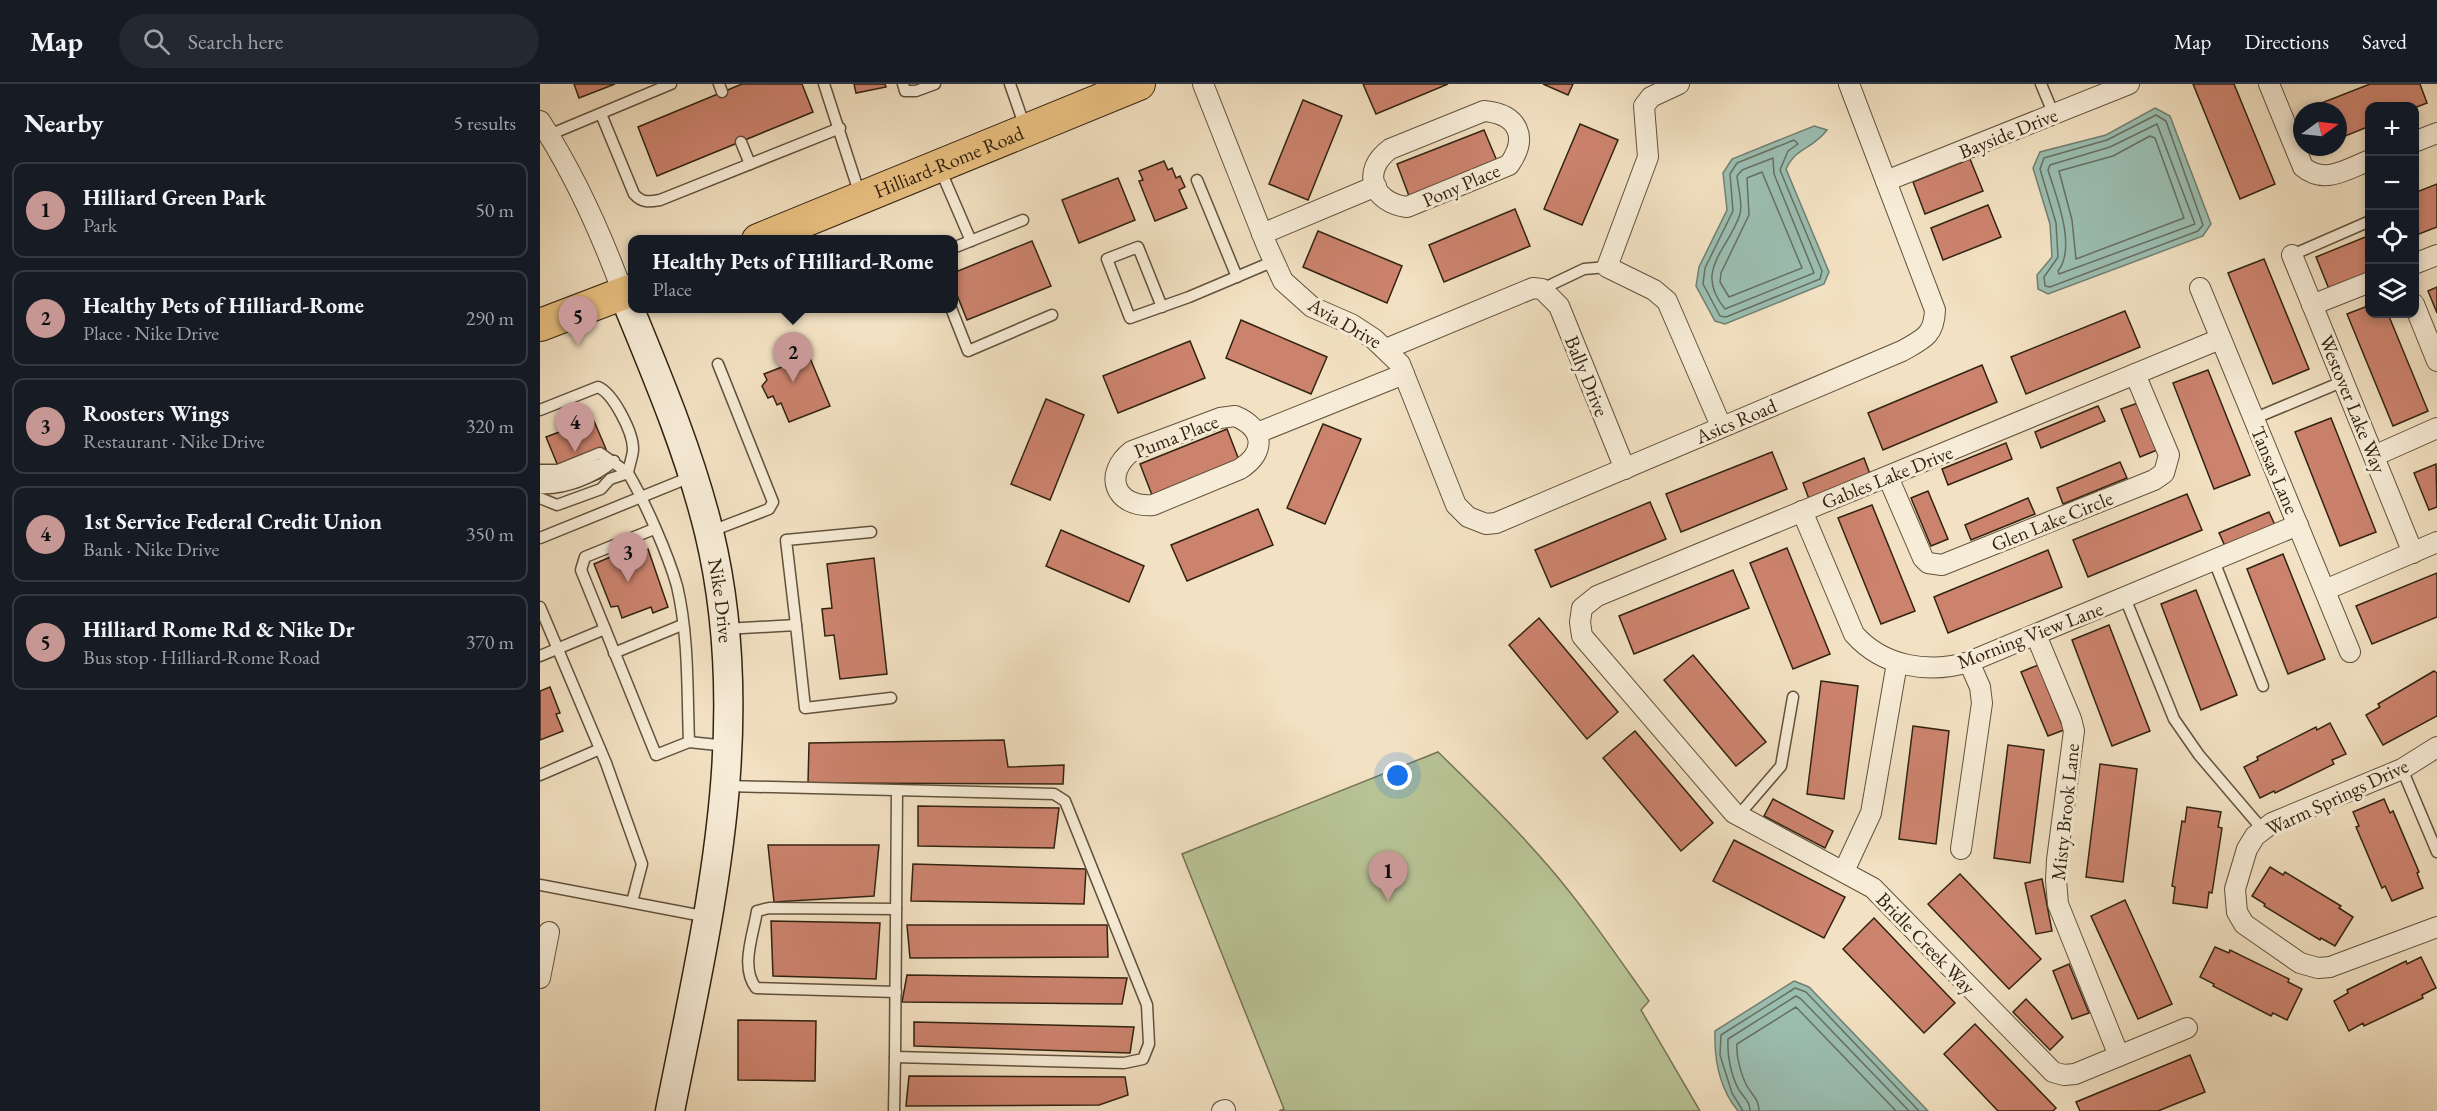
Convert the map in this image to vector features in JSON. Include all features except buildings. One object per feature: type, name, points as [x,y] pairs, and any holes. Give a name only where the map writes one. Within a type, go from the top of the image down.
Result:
[{"type":"main road","name":"Hilliard-Rome Road","points":[[770,235],[1138,84]]},
{"type":"main road","points":[[540,325],[628,292]]},
{"type":"street","name":"Avia Drive","points":[[1203,84],[1283,281],[1312,307],[1351,324],[1386,349],[1533,288],[1542,289]]},
{"type":"street","points":[[1679,84],[1651,97],[1644,106],[1647,164],[1608,267],[1654,290],[1667,301],[1721,426]]},
{"type":"street","name":"Asics Road","points":[[1386,349],[1400,364],[1455,505],[1468,517],[1486,524],[1496,523],[1626,469],[1721,426],[1902,351],[1924,338],[1934,326],[1935,310],[1849,84]]},
{"type":"street","name":"Bayside Drive","points":[[1886,181],[2129,84]]},
{"type":"street","points":[[2269,84],[2303,167],[2312,174],[2331,176],[2365,162]]},
{"type":"street","name":"Pony Place","points":[[1484,111],[1500,112],[1513,122],[1520,136],[1518,152],[1509,165],[1407,207],[1394,206],[1383,198],[1376,186],[1373,172],[1375,165],[1378,158],[1390,149],[1484,111]]},
{"type":"street","name":"Nike Drive","points":[[544,128],[564,159],[628,292]]},
{"type":"street","points":[[2419,140],[2437,133]]},
{"type":"street","points":[[1262,234],[1376,186]]},
{"type":"street","name":"Westover Lake Way","points":[[2292,255],[2413,552]]},
{"type":"street","points":[[2419,262],[2437,255]]},
{"type":"street","points":[[2312,305],[2365,284]]},
{"type":"street","name":"Tansas Lane","points":[[2200,288],[2350,652]]},
{"type":"street","name":"Bally Drive","points":[[1542,289],[1559,306],[1626,469]]},
{"type":"street","name":"Nike Drive","points":[[635,313],[693,476],[709,532],[725,629],[727,786],[721,843],[670,1111]]},
{"type":"street","points":[[2419,313],[2437,359]]},
{"type":"street","name":"Gables Lake Drive","points":[[1582,636],[1580,621],[1582,608],[1597,596],[2220,339]]},
{"type":"street","points":[[1257,433],[1404,374]]},
{"type":"street","name":"Glen Lake Circle","points":[[1888,477],[1923,558],[1935,565],[1942,565],[2154,480],[2164,473],[2169,455],[2134,374]]},
{"type":"street","name":"Puma Place","points":[[1235,416],[1249,422],[1257,433],[1259,448],[1252,461],[1240,469],[1153,505],[1139,506],[1125,500],[1117,488],[1115,473],[1121,460],[1132,451],[1220,418],[1235,416]]},
{"type":"street","points":[[2374,456],[2437,428]]},
{"type":"street","name":"Morning View Lane","points":[[1802,511],[1854,634],[1866,646],[1897,663],[1934,668],[1969,662],[2298,525]]},
{"type":"street","points":[[2325,590],[2437,542]]},
{"type":"street","name":"Misty Brook Lane","points":[[2036,635],[2071,718],[2074,731],[2057,861],[2058,904],[2119,1056]]},
{"type":"street","name":"Bridle Creek Way","points":[[1582,636],[1738,816],[1873,888],[2053,1072],[2064,1075],[2075,1074],[2187,1028]]},
{"type":"street","points":[[1961,849],[1982,702],[1980,687],[1969,662]]},
{"type":"street","points":[[1844,871],[1871,813],[1897,663]]},
{"type":"street","name":"Warm Springs Drive","points":[[2437,747],[2402,769],[2272,823],[2255,836],[2247,849],[2235,889],[2237,912],[2244,924],[2300,963],[2318,968],[2355,958],[2437,927]]},
{"type":"street","points":[[540,978],[549,932]]},
{"type":"lane","points":[[544,128],[601,114],[671,84]]},
{"type":"lane","points":[[824,84],[861,198]]},
{"type":"lane","points":[[903,84],[905,91],[916,91],[934,84]]},
{"type":"lane","points":[[1010,84],[1027,130]]},
{"type":"lane","points":[[2041,84],[2054,115]]},
{"type":"lane","points":[[601,114],[634,194],[640,200],[660,200],[840,128]]},
{"type":"lane","points":[[741,142],[750,164]]},
{"type":"lane","points":[[939,166],[971,241]]},
{"type":"lane","points":[[1197,180],[1236,277]]},
{"type":"lane","points":[[958,247],[1023,220]]},
{"type":"lane","points":[[2292,255],[2365,223]]},
{"type":"lane","points":[[1162,307],[1138,247],[1107,259],[1130,318],[1162,307],[1274,261]]},
{"type":"lane","points":[[1542,289],[1584,269],[1608,267]]},
{"type":"lane","points":[[953,313],[968,351],[1052,315]]},
{"type":"lane","points":[[709,532],[769,509],[773,502],[718,364]]},
{"type":"lane","points":[[2253,419],[2344,381]]},
{"type":"lane","points":[[540,410],[589,389],[598,387],[606,390],[618,407],[633,448],[627,472]]},
{"type":"lane","points":[[540,470],[558,470],[600,453],[627,472],[641,496],[676,586],[682,625],[689,742]]},
{"type":"lane","points":[[540,478],[549,481],[599,462],[614,461]]},
{"type":"lane","points":[[540,488],[559,487],[573,482],[604,470],[614,461]]},
{"type":"lane","points":[[540,498],[557,505],[601,489],[610,479],[627,472]]},
{"type":"lane","points":[[540,538],[693,476]]},
{"type":"lane","points":[[654,529],[585,557],[581,570],[656,756],[689,742],[727,746]]},
{"type":"lane","points":[[871,532],[786,540],[805,708],[891,698]]},
{"type":"lane","points":[[2214,561],[2263,686]]},
{"type":"lane","points":[[2125,598],[2174,719],[2199,755],[2263,830]]},
{"type":"lane","points":[[540,607],[600,749],[642,864],[632,902]]},
{"type":"lane","points":[[725,629],[796,624]]},
{"type":"lane","points":[[614,653],[682,625]]},
{"type":"lane","points":[[540,656],[605,628]]},
{"type":"lane","points":[[1738,816],[1781,766],[1793,697]]},
{"type":"lane","points":[[540,775],[600,749]]},
{"type":"lane","points":[[2402,769],[2437,852]]},
{"type":"lane","points":[[727,786],[1054,794],[1065,801],[1147,1005],[1149,1044],[1143,1059],[1124,1063],[895,1057]]},
{"type":"lane","points":[[894,1111],[897,790]]},
{"type":"lane","points":[[540,885],[708,918]]},
{"type":"lane","points":[[896,909],[768,908],[757,911],[747,969],[749,979],[756,988],[896,993]]},
{"type":"green space","points":[[1438,752],[1537,853],[1601,933],[1649,1001],[1641,1010],[1700,1111],[1279,1111],[1284,1109],[1182,854]]},
{"type":"water","points":[[2155,108],[2170,116],[2211,224],[2203,236],[2048,294],[2038,289],[2037,275],[2052,257],[2050,224],[2033,168],[2040,152],[2106,135]]},
{"type":"water","points":[[1814,126],[1827,130],[1795,156],[1786,169],[1829,272],[1824,284],[1725,324],[1715,321],[1696,286],[1699,267],[1727,210],[1723,173],[1732,159]]},
{"type":"water","points":[[1794,981],[1809,987],[1928,1111],[1738,1111],[1726,1093],[1719,1074],[1715,1031]]},
{"type":"place","name":"Hilliard Rome Rd & Nike Dr","points":[[578,346]]},
{"type":"place","name":"Healthy Pets of Hilliard-Rome","points":[[793,382]]},
{"type":"place","name":"1st Service Federal Credit Union","points":[[575,452]]},
{"type":"place","name":"Roosters Wings","points":[[628,582]]},
{"type":"place","name":"Hilliard Green Park","points":[[1388,901]]}]
